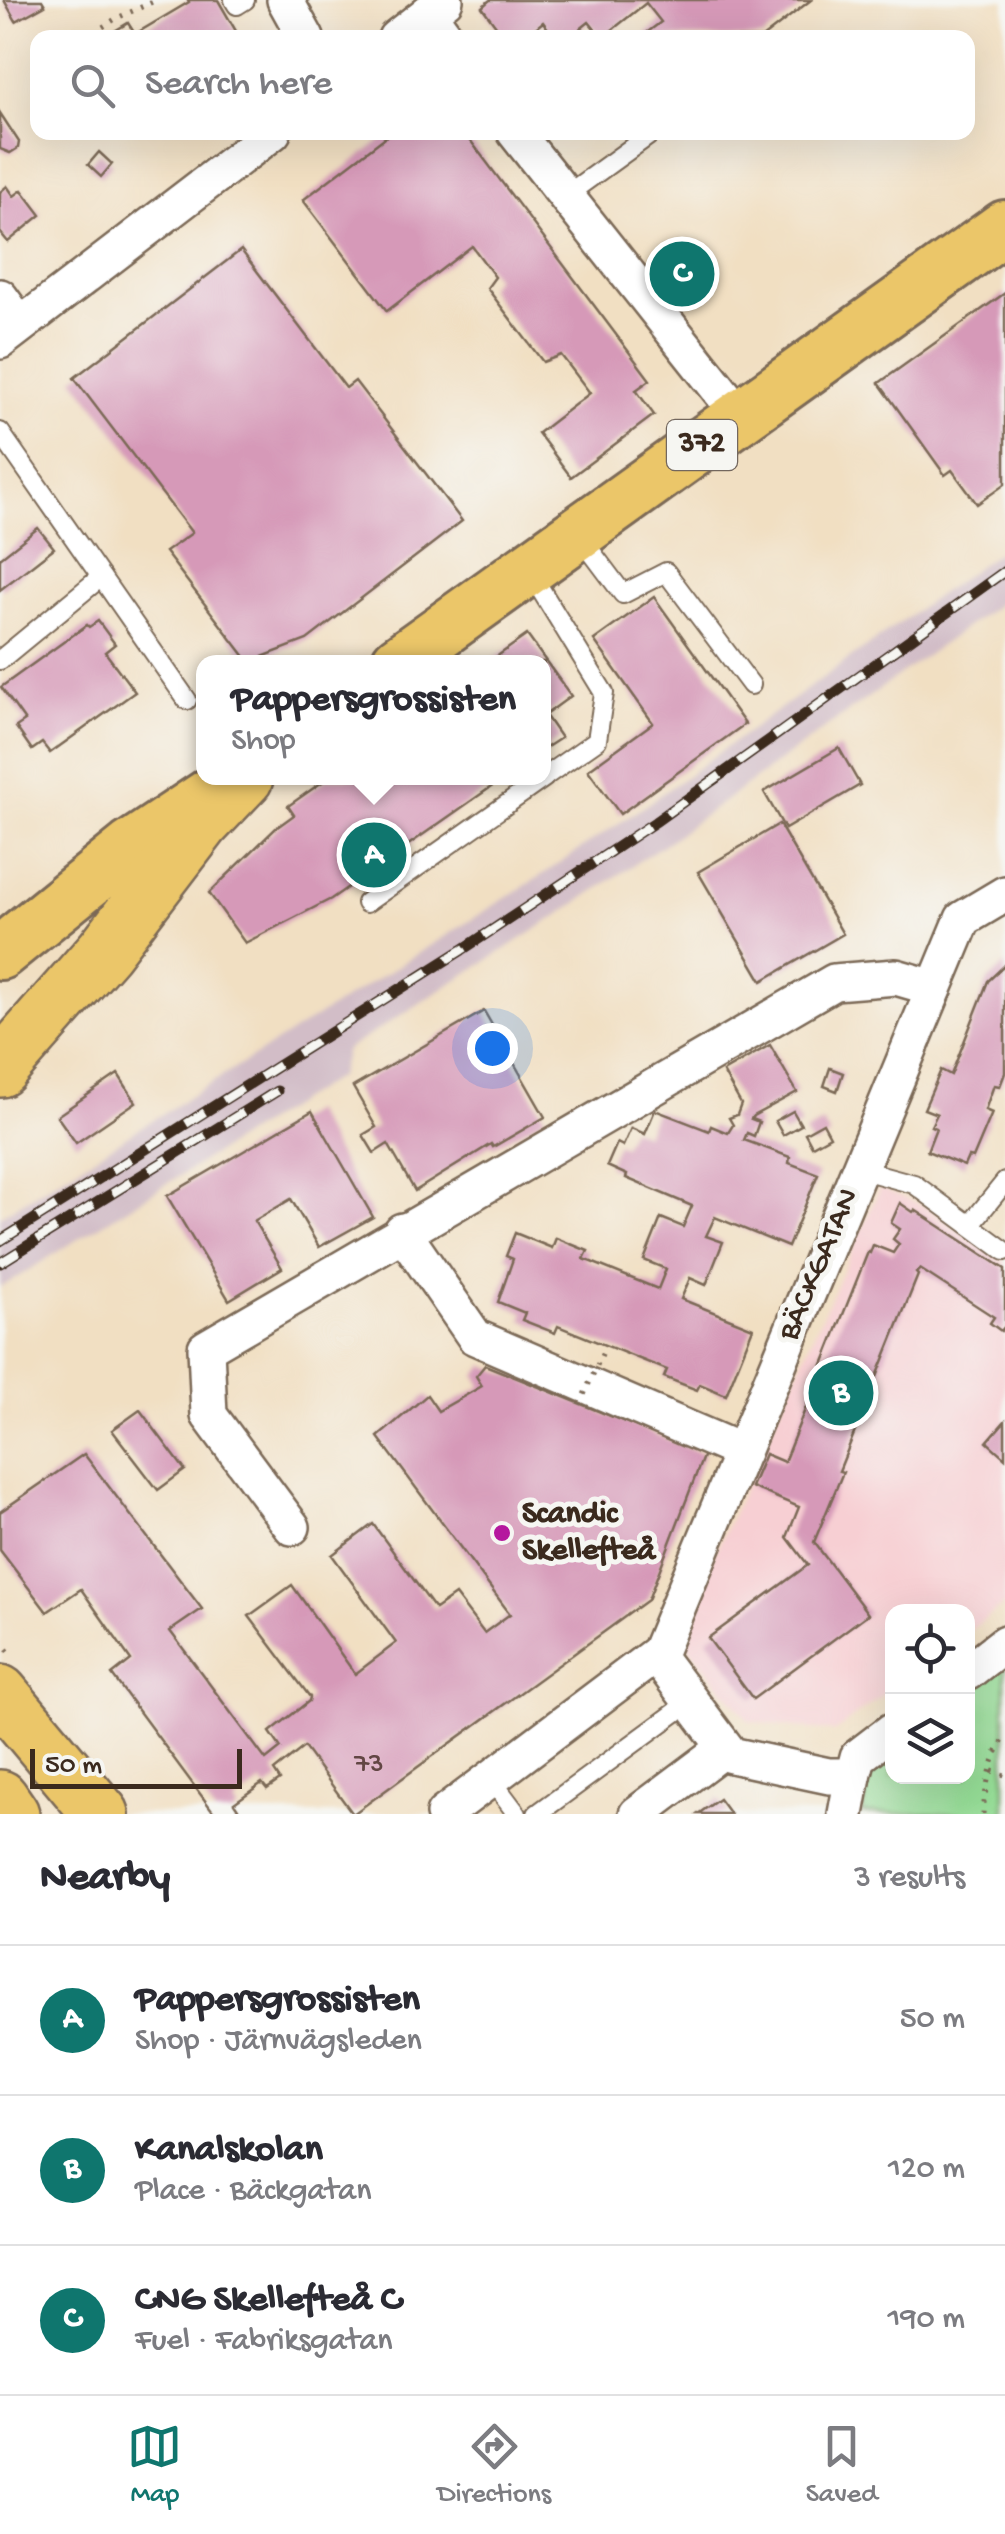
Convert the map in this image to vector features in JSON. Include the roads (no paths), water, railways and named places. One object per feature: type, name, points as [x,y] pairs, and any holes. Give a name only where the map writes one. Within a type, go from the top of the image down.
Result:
[{"type":"highway","points":[[0,1069],[104,951],[228,785]]},
{"type":"highway","points":[[0,1692],[100,1814]]},
{"type":"highway","points":[[0,1798],[11,1814]]},
{"type":"main road","name":"372","points":[[408,655],[1005,227]]},
{"type":"main road","points":[[0,953],[130,848],[228,785]]},
{"type":"main road","points":[[0,992],[228,785]]},
{"type":"street","points":[[285,0],[302,30]]},
{"type":"street","points":[[412,30],[439,17]]},
{"type":"street","points":[[8,334],[263,140]]},
{"type":"street","points":[[521,140],[741,417]]},
{"type":"street","points":[[0,296],[8,308],[8,334]]},
{"type":"street","name":"BÄCKGATAN","points":[[656,1655],[963,920],[1005,894]]},
{"type":"street","points":[[292,1527],[209,1415],[206,1348],[834,982],[896,978],[934,988]]},
{"type":"street","points":[[402,1232],[475,1337],[742,1452]]},
{"type":"street","points":[[975,1667],[1005,1643]]},
{"type":"street","points":[[444,1814],[656,1655],[731,1756],[829,1776],[853,1776]]},
{"type":"street","points":[[846,1814],[858,1757],[885,1736]]},
{"type":"street","points":[[638,1814],[725,1748]]},
{"type":"lane","points":[[234,0],[237,5],[245,0]]},
{"type":"lane","points":[[565,196],[642,140]]},
{"type":"lane","points":[[0,432],[187,700]]},
{"type":"lane","points":[[578,533],[622,594],[666,572],[751,685]]},
{"type":"lane","points":[[528,570],[604,693],[596,740],[551,772]]},
{"type":"lane","points":[[0,660],[101,577]]},
{"type":"lane","points":[[366,902],[533,785]]},
{"type":"lane","points":[[860,1169],[914,1184],[1005,1250]]},
{"type":"lane","points":[[970,1225],[1005,1182]]},
{"type":"lane","points":[[538,1814],[690,1702]]},
{"type":"lane","points":[[490,1778],[516,1814]]},
{"type":"railway","points":[[0,1241],[462,950],[655,822],[1005,571]]},
{"type":"railway","points":[[0,1263],[277,1091]]},
{"type":"place","name":"CNG Skellefteå C","points":[[682,274]]},
{"type":"place","name":"Pappersgrossisten","points":[[374,855]]},
{"type":"place","name":"Kanalskolan","points":[[841,1393]]},
{"type":"place","name":"Scandic Skellefteå","points":[[502,1533]]}]
